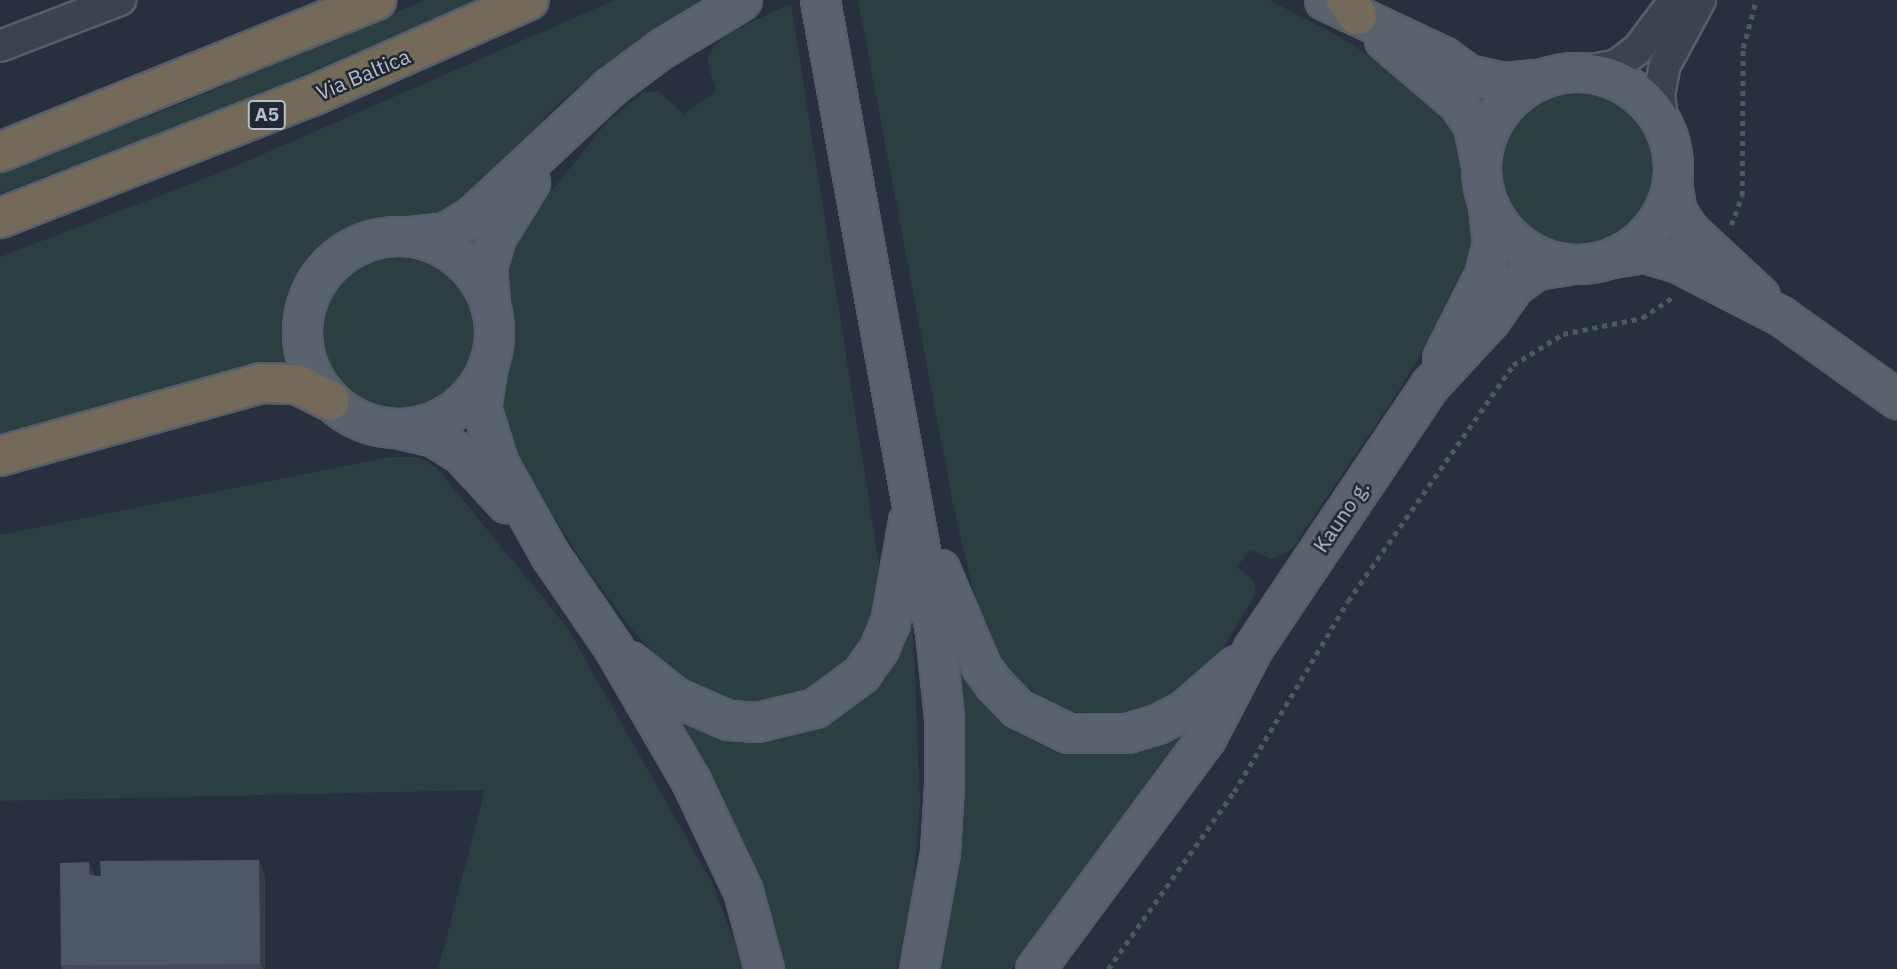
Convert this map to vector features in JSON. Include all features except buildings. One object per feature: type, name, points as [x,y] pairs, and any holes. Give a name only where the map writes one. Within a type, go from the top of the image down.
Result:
[{"type":"highway","points":[[0,152],[376,0]]},
{"type":"highway","name":"Via Baltica","points":[[0,218],[312,96],[529,0]]},
{"type":"highway","points":[[0,456],[261,383],[297,384],[330,401]]},
{"type":"main road","points":[[550,555],[461,454],[434,437],[351,417],[330,401],[312,377],[303,349],[302,319],[311,290],[328,265],[352,247],[380,237],[446,232],[472,216],[571,124],[662,47],[742,0]]},
{"type":"main road","points":[[1343,5],[1458,103],[1474,125],[1488,208],[1516,243],[1534,255],[1567,265],[1644,253],[1676,262],[1703,261]]},
{"type":"main road","points":[[1343,5],[1443,56],[1468,74],[1502,82],[1582,72],[1630,88],[1649,105],[1664,126],[1672,153],[1672,182],[1677,212],[1689,230],[1703,261],[1897,399]]},
{"type":"main road","points":[[822,11],[935,632],[944,718],[940,852],[919,969]]},
{"type":"main road","points":[[1480,162],[1486,135],[1499,111],[1517,92],[1540,79]]},
{"type":"main road","points":[[571,124],[496,237],[487,267],[494,349],[481,407],[499,464],[550,555],[613,647],[719,835],[743,891],[764,969]]},
{"type":"main road","points":[[1612,258],[1652,228],[1665,207],[1672,182]]},
{"type":"main road","name":"Kauno g.","points":[[1253,649],[1430,384],[1484,275],[1492,244],[1488,208]]},
{"type":"main road","points":[[411,236],[437,244],[460,258],[478,278],[490,302]]},
{"type":"main road","name":"Kauno g.","points":[[1430,384],[1490,320],[1514,286],[1536,270],[1567,265]]},
{"type":"main road","points":[[400,429],[452,413],[472,394],[487,371]]},
{"type":"main road","points":[[613,647],[675,697],[728,720],[778,720],[815,708],[861,674],[879,648],[890,622],[912,500]]},
{"type":"main road","points":[[912,500],[981,666],[1017,708],[1042,723],[1068,733],[1099,736],[1157,724],[1182,711],[1253,649]]},
{"type":"main road","points":[[1035,969],[1206,738],[1253,649]]},
{"type":"street","points":[[0,46],[120,0]]},
{"type":"street","points":[[1582,72],[1617,65],[1638,49],[1675,0]]},
{"type":"street","points":[[1664,126],[1659,95],[1665,65],[1700,0]]},
{"type":"path","points":[[1108,969],[1234,792],[1348,601],[1513,365],[1563,334],[1642,318],[1664,305],[1734,221],[1742,196],[1743,48],[1756,0]]},
{"type":"shaded area","points":[[425,0],[476,0],[265,92],[0,194],[0,172],[185,102]]},
{"type":"shaded area","points":[[615,0],[702,0],[645,34],[557,105],[491,171],[461,211],[424,223],[366,226],[318,251],[290,295],[284,362],[0,436],[0,257],[229,169]]},
{"type":"shaded area","points":[[858,0],[1269,0],[1344,39],[1434,101],[1457,129],[1475,239],[1465,282],[1398,392],[1291,550],[1272,559],[1250,550],[1237,567],[1254,581],[1256,594],[1219,654],[1178,692],[1155,706],[1126,716],[1063,711],[1014,679],[998,660],[981,623],[953,505]]},
{"type":"shaded area","points":[[791,4],[879,564],[868,635],[852,660],[831,680],[782,706],[727,704],[703,695],[674,674],[630,627],[585,566],[509,444],[500,423],[499,386],[511,344],[503,278],[510,243],[607,122],[644,92],[658,91],[684,114],[716,92],[707,60],[714,47],[729,32]]},
{"type":"shaded area","points":[[1577,89],[1608,95],[1634,112],[1651,138],[1657,169],[1651,200],[1634,226],[1608,243],[1577,249],[1546,243],[1520,226],[1503,200],[1497,169],[1503,138],[1520,112],[1546,95]]},
{"type":"shaded area","points":[[399,254],[430,260],[456,277],[473,303],[479,334],[473,365],[456,391],[430,408],[399,414],[368,408],[342,391],[325,365],[319,334],[325,303],[342,277],[368,260]]},
{"type":"shaded area","points":[[390,457],[418,457],[436,467],[567,627],[712,883],[745,969],[438,969],[485,790],[0,801],[0,535]]},
{"type":"shaded area","points":[[912,603],[920,802],[913,892],[897,969],[783,969],[761,883],[733,826],[652,697],[751,738],[785,737],[817,727],[864,695],[886,670]]},
{"type":"shaded area","points":[[952,645],[1041,737],[1199,717],[1011,969],[939,969],[958,841],[964,728]]}]
